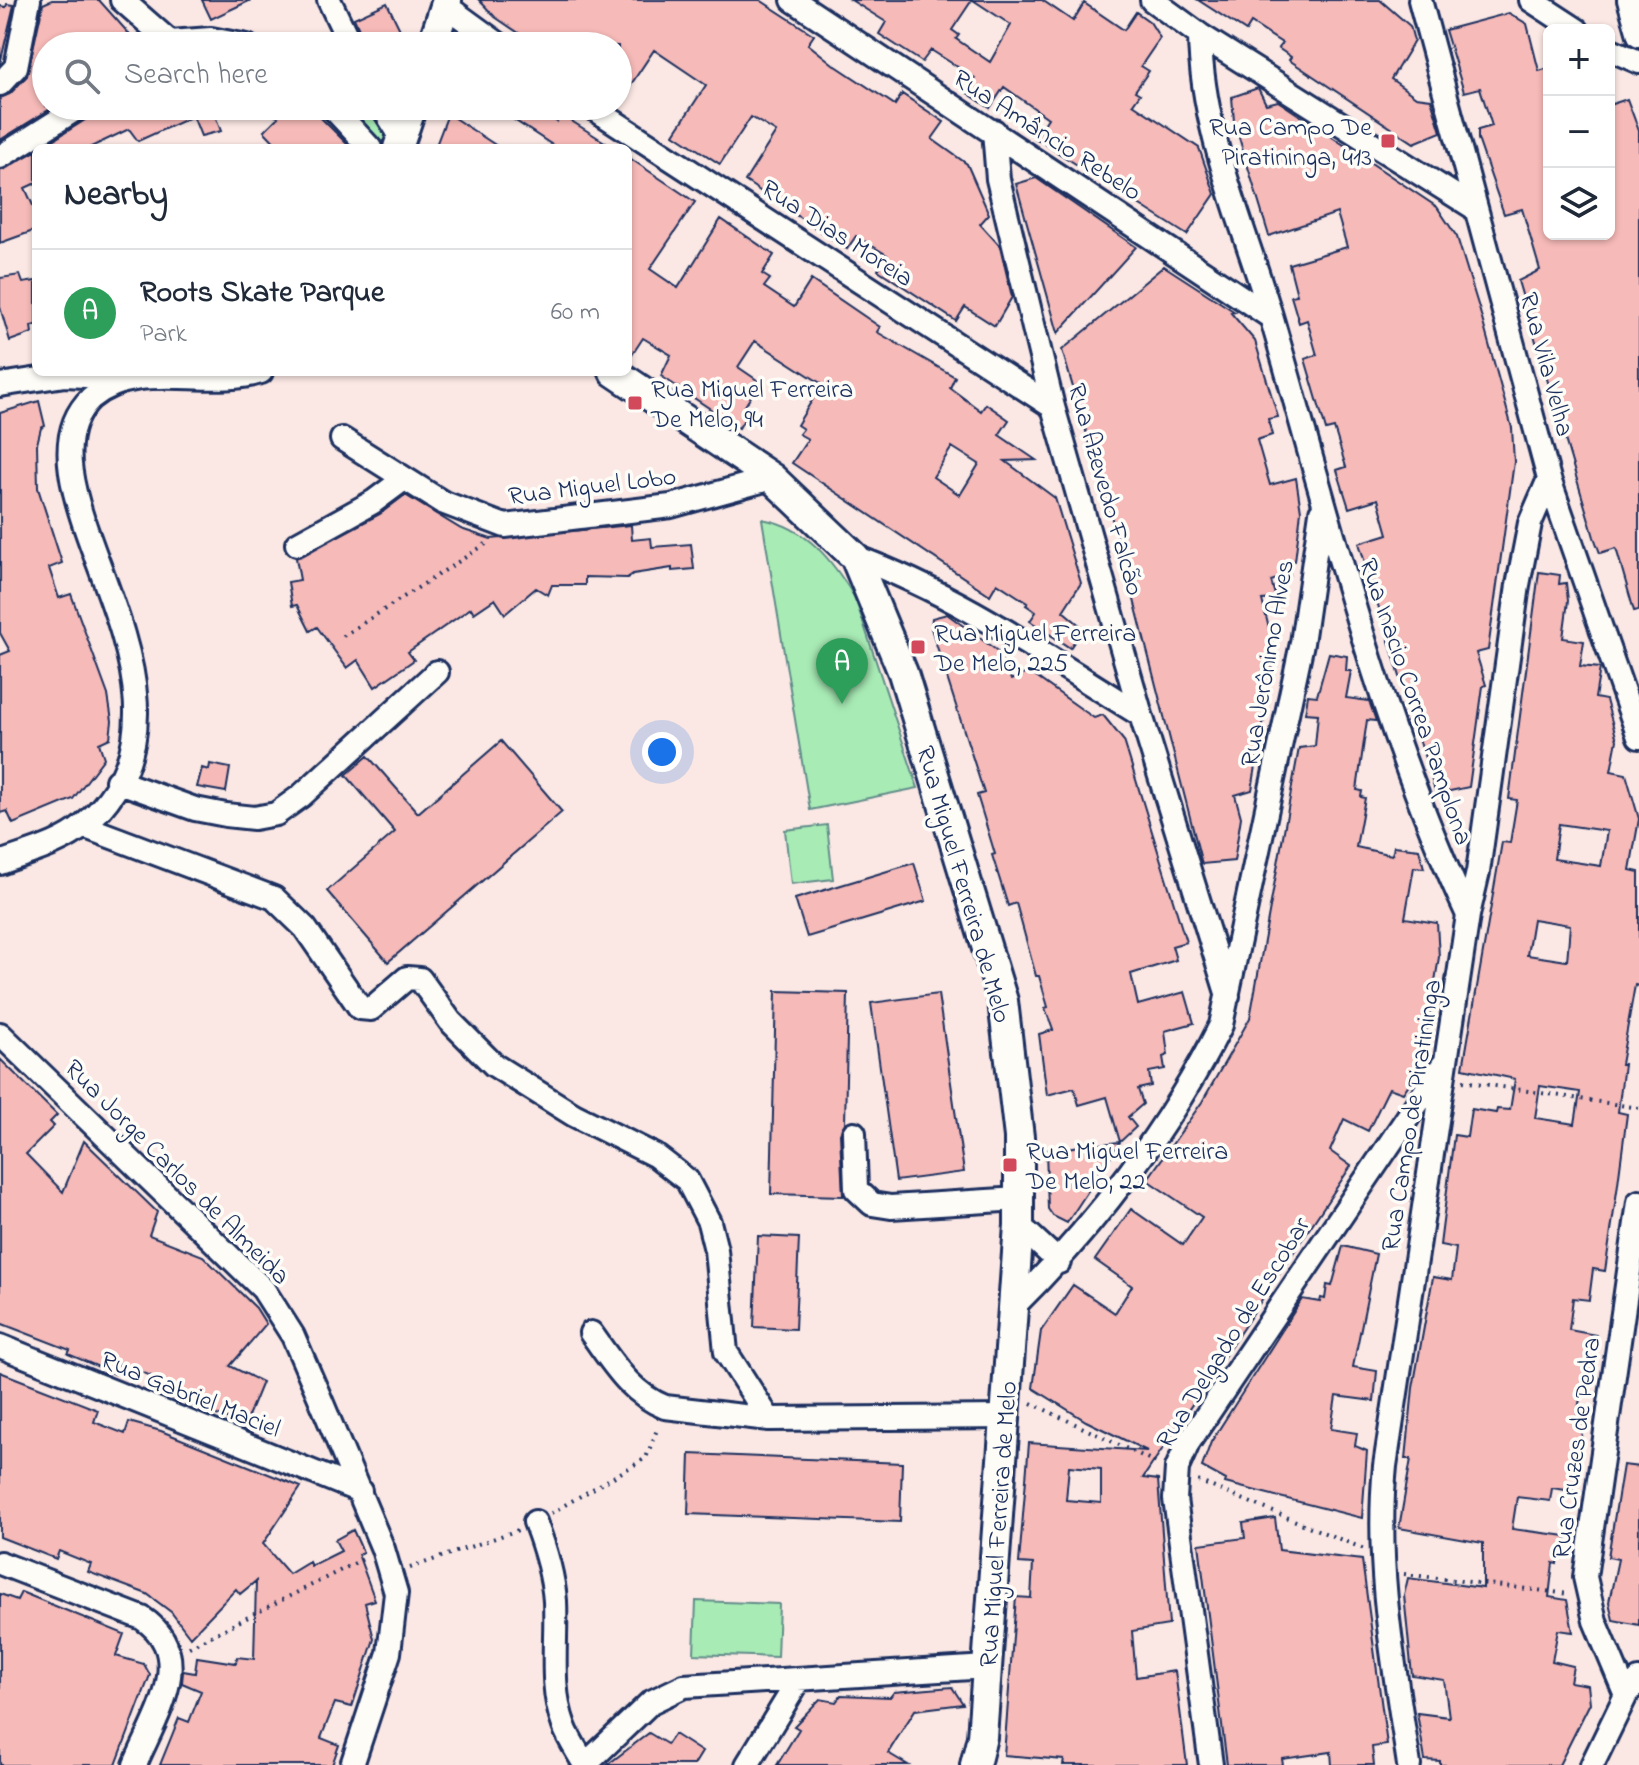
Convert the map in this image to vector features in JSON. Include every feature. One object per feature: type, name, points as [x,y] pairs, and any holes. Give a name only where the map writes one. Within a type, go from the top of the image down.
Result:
[{"type":"main road","points":[[437,32],[446,3]]},
{"type":"main road","points":[[400,143],[407,120]]},
{"type":"main road","name":"Rua Miguel Ferreira de Melo","points":[[620,376],[772,478],[855,557],[903,673],[1003,1001],[1019,1137],[1019,1212],[1008,1417],[982,1737],[975,1765]]},
{"type":"street","points":[[0,84],[16,67],[29,0]]},
{"type":"street","points":[[122,0],[155,32]]},
{"type":"street","points":[[329,0],[344,32]]},
{"type":"street","name":"Rua Amâncio Rebelo","points":[[793,0],[1271,317]]},
{"type":"street","points":[[1152,0],[1200,35],[1473,207]]},
{"type":"street","name":"Rua Vila Velha","points":[[1420,0],[1473,207],[1488,243],[1549,479],[1639,737]]},
{"type":"street","points":[[1531,0],[1568,24]]},
{"type":"street","points":[[1629,0],[1639,35]]},
{"type":"street","points":[[446,3],[483,32]]},
{"type":"street","name":"Rua Jerônimo Alves","points":[[1014,1306],[1095,1221],[1202,1063],[1221,1025],[1302,643],[1322,503],[1271,317],[1205,97],[1200,35]]},
{"type":"street","points":[[1615,52],[1639,62]]},
{"type":"street","points":[[0,157],[59,120]]},
{"type":"street","points":[[344,120],[366,144]]},
{"type":"street","points":[[389,120],[400,143]]},
{"type":"street","name":"Rua Dias Moreia","points":[[612,120],[1053,407]]},
{"type":"street","name":"Rua Azevedo Falcão","points":[[994,131],[998,179],[1053,407],[1141,715],[1228,996]]},
{"type":"street","points":[[0,385],[58,376]]},
{"type":"street","points":[[85,376],[219,379],[237,376]]},
{"type":"street","points":[[0,863],[62,839],[83,826],[117,781],[133,744],[137,707],[132,671],[70,500],[64,465],[76,418],[90,399],[125,378]]},
{"type":"street","name":"Rua Miguel Lobo","points":[[342,439],[404,479],[467,514],[505,526],[671,506],[772,478]]},
{"type":"street","points":[[297,544],[373,502],[404,479]]},
{"type":"street","name":"Rua Campo de Piratininga","points":[[1409,1765],[1381,1571],[1380,1516],[1385,1466],[1468,915],[1478,872],[1518,585],[1530,523],[1549,479]]},
{"type":"street","name":"Rua Inacio Correa Pamplona","points":[[1322,503],[1355,619],[1431,837],[1468,915]]},
{"type":"street","points":[[855,557],[908,576],[972,610],[1141,715]]},
{"type":"street","points":[[117,781],[210,812],[254,818],[276,814],[301,796],[437,672]]},
{"type":"street","points":[[83,826],[274,898],[305,928],[360,1008],[371,1009],[407,978],[420,979],[450,1021],[494,1065],[574,1115],[656,1156],[687,1180],[705,1211],[716,1250],[726,1352],[769,1419]]},
{"type":"street","name":"Rua Jorge Carlos de Almeida","points":[[0,1034],[263,1289],[293,1336],[360,1491],[396,1593],[395,1621],[378,1694],[352,1765]]},
{"type":"street","name":"Rua Delgado de Escobar","points":[[1211,1765],[1175,1499],[1177,1468],[1188,1443],[1446,1068]]},
{"type":"street","points":[[854,1133],[856,1189],[872,1204],[1019,1212],[1059,1262]]},
{"type":"street","name":"Rua Cruzes de Pedra","points":[[1632,1687],[1595,1621],[1585,1577],[1639,1202]]},
{"type":"street","points":[[591,1333],[626,1382],[650,1401],[665,1407],[769,1419],[1008,1417]]},
{"type":"street","name":"Rua Gabriel Maciel","points":[[0,1346],[360,1491]]},
{"type":"street","points":[[535,1522],[550,1570],[555,1600],[555,1681],[559,1709],[568,1735],[585,1765],[651,1702],[684,1686],[987,1667]]},
{"type":"street","points":[[0,1563],[142,1618],[158,1628],[171,1657],[169,1680],[135,1765]]},
{"type":"street","points":[[747,1765],[799,1680]]},
{"type":"street","points":[[1592,1765],[1632,1687]]},
{"type":"path","points":[[343,636],[496,538],[505,526]]},
{"type":"path","points":[[1446,1068],[1639,1108]]},
{"type":"path","points":[[171,1657],[383,1549]]},
{"type":"path","points":[[1381,1571],[1589,1596]]},
{"type":"green space","points":[[355,120],[383,120],[389,131],[387,142],[377,144]]},
{"type":"green space","points":[[762,519],[792,530],[817,548],[838,571],[855,598],[918,788],[810,810]]},
{"type":"green space","points":[[827,825],[833,879],[791,884],[785,830]]},
{"type":"green space","points":[[696,1601],[779,1604],[777,1657],[694,1654]]},
{"type":"building","points":[[52,0],[99,0],[128,32],[37,32],[43,4]]},
{"type":"building","points":[[202,0],[251,0],[211,19]]},
{"type":"building","points":[[479,0],[760,0],[814,35],[808,44],[833,64],[895,105],[902,94],[944,122],[932,139],[967,164],[989,214],[980,224],[1000,246],[1012,297],[995,326],[965,307],[956,321],[878,270],[887,255],[856,236],[847,249],[745,181],[776,132],[751,117],[720,164],[674,134],[706,85],[654,50],[632,83],[632,32],[517,32],[495,17]]},
{"type":"building","points":[[851,0],[972,0],[952,30],[959,35],[956,39],[990,62],[1011,25],[973,0],[1042,0],[1073,21],[1084,3],[1124,30],[1136,12],[1150,22],[1160,38],[1141,66],[1149,71],[1135,91],[1140,94],[1133,104],[1199,148],[1215,194],[1187,235],[1035,138],[1048,118],[1004,87],[990,108],[966,92],[975,78],[931,50],[922,62],[879,34],[886,22]]},
{"type":"building","points":[[1198,0],[1380,0],[1410,26],[1414,41],[1391,79],[1416,97],[1431,99],[1441,132],[1414,143],[1289,60],[1291,57],[1278,48],[1282,43],[1251,23],[1246,31]]},
{"type":"building","points":[[387,3],[401,32],[360,32],[354,18]]},
{"type":"building","points":[[7,4],[14,5],[0,64],[0,6],[6,7]]},
{"type":"building","points":[[1509,13],[1527,24],[1539,71],[1543,70],[1543,240],[1615,240],[1615,103],[1627,99],[1639,131],[1639,610],[1634,611],[1616,548],[1600,553],[1594,537],[1518,281],[1540,270],[1522,209],[1504,214],[1478,139],[1478,130],[1492,126],[1480,88],[1464,92],[1445,30]]},
{"type":"building","points":[[32,54],[32,120],[0,140],[0,98],[10,94],[27,76]]},
{"type":"building","points":[[1258,88],[1266,104],[1278,101],[1437,207],[1457,237],[1479,308],[1512,428],[1514,462],[1488,650],[1476,653],[1486,685],[1483,686],[1469,787],[1436,794],[1359,543],[1388,534],[1378,499],[1349,508],[1337,470],[1346,467],[1334,428],[1326,430],[1305,359],[1317,355],[1307,320],[1299,323],[1291,296],[1297,295],[1289,264],[1347,247],[1337,213],[1269,236],[1234,121],[1232,97]]},
{"type":"building","points":[[85,120],[184,120],[138,141],[129,129],[97,144],[47,144]]},
{"type":"building","points":[[195,120],[217,120],[221,131],[201,136]]},
{"type":"building","points":[[275,120],[323,120],[347,144],[276,144],[264,131]]},
{"type":"building","points":[[446,120],[457,120],[494,144],[437,144]]},
{"type":"building","points":[[514,120],[570,120],[608,144],[551,144]]},
{"type":"building","points":[[32,153],[32,185],[25,188],[32,203],[32,231],[0,243],[0,171]]},
{"type":"building","points":[[632,160],[695,202],[650,269],[678,288],[721,219],[774,255],[762,274],[770,279],[764,287],[794,307],[811,280],[880,327],[877,332],[955,377],[950,388],[981,411],[986,404],[1009,420],[999,435],[1036,460],[1005,461],[1055,498],[1081,583],[1063,611],[1083,628],[1070,648],[1030,621],[1036,612],[1026,605],[1028,603],[997,583],[990,595],[792,463],[808,439],[799,434],[803,429],[797,425],[822,384],[755,341],[738,367],[760,382],[745,406],[750,409],[739,428],[661,376],[671,355],[643,338],[632,355]],"holes":[[[952,447],[979,464],[960,495],[933,477]]]},
{"type":"building","points":[[1036,178],[1136,247],[1058,333],[1016,184]]},
{"type":"building","points":[[1164,266],[1235,312],[1231,313],[1255,341],[1278,417],[1268,419],[1272,435],[1257,440],[1270,485],[1296,478],[1301,511],[1295,561],[1287,563],[1290,575],[1271,581],[1276,599],[1262,600],[1275,653],[1252,790],[1235,795],[1241,817],[1234,861],[1202,864],[1122,553],[1062,350]]},
{"type":"building","points":[[20,275],[23,283],[32,282],[32,333],[10,341],[0,307],[0,278]]},
{"type":"building","points":[[39,401],[45,426],[41,428],[37,444],[38,488],[62,563],[49,568],[59,598],[71,594],[108,695],[112,721],[110,738],[99,743],[104,758],[73,799],[13,824],[7,811],[0,813],[0,655],[10,651],[0,633],[0,413]]},
{"type":"building","points":[[405,495],[461,529],[491,539],[631,525],[632,540],[651,538],[652,547],[691,544],[694,569],[672,571],[672,568],[633,574],[627,578],[585,577],[585,585],[552,585],[548,595],[536,588],[505,614],[495,599],[474,613],[471,608],[408,652],[414,660],[375,687],[358,660],[347,668],[317,627],[310,631],[297,605],[292,606],[288,582],[300,580],[296,558],[380,514]]},
{"type":"building","points":[[1539,572],[1560,575],[1559,584],[1566,583],[1568,601],[1563,638],[1584,641],[1580,666],[1600,668],[1595,698],[1606,700],[1617,740],[1611,771],[1626,774],[1639,819],[1630,870],[1639,872],[1639,986],[1635,985],[1621,1064],[1624,1064],[1618,1112],[1627,1114],[1605,1271],[1593,1269],[1589,1300],[1573,1298],[1569,1330],[1596,1335],[1590,1380],[1583,1379],[1577,1417],[1584,1418],[1574,1491],[1552,1488],[1550,1501],[1517,1497],[1512,1529],[1567,1536],[1564,1554],[1558,1553],[1557,1564],[1553,1563],[1549,1597],[1567,1600],[1573,1632],[1558,1630],[1552,1661],[1573,1666],[1570,1682],[1588,1685],[1590,1703],[1559,1765],[1440,1765],[1440,1761],[1425,1760],[1417,1713],[1449,1717],[1444,1680],[1412,1675],[1404,1595],[1408,1578],[1483,1588],[1483,1543],[1399,1528],[1411,1459],[1406,1459],[1413,1388],[1433,1277],[1452,1280],[1456,1248],[1440,1245],[1454,1135],[1467,1137],[1471,1109],[1496,1113],[1497,1109],[1510,1110],[1515,1079],[1463,1068],[1502,842],[1510,843],[1517,800],[1509,799]],"holes":[[[1559,824],[1607,831],[1601,866],[1554,859]],[[1533,919],[1570,925],[1567,961],[1527,955]],[[1540,1086],[1580,1092],[1575,1124],[1535,1118]]]},
{"type":"building","points":[[947,614],[1003,655],[1011,680],[1029,672],[1094,718],[1103,715],[1124,741],[1186,942],[1172,946],[1176,960],[1131,974],[1138,1005],[1185,992],[1194,1023],[1165,1031],[1168,1055],[1163,1057],[1165,1069],[1149,1072],[1151,1086],[1138,1089],[1143,1104],[1128,1117],[1136,1127],[1120,1142],[1107,1097],[1079,1105],[1074,1088],[1047,1095],[1039,1034],[1053,1030],[1016,903],[1008,906],[992,855],[995,854],[977,795],[984,793],[931,628],[932,618]]},
{"type":"building","points":[[1329,653],[1347,656],[1346,671],[1351,671],[1346,698],[1369,701],[1376,721],[1367,720],[1357,790],[1362,791],[1361,797],[1365,798],[1356,847],[1392,855],[1394,846],[1419,849],[1424,868],[1414,867],[1405,918],[1437,923],[1439,957],[1421,1066],[1403,1093],[1389,1088],[1368,1131],[1344,1119],[1330,1151],[1351,1166],[1143,1478],[1158,1480],[1169,1625],[1132,1631],[1136,1677],[1175,1671],[1187,1765],[1063,1765],[1064,1760],[1004,1755],[1016,1597],[1031,1598],[1033,1564],[1019,1563],[1029,1443],[1147,1451],[1086,1421],[1033,1388],[1041,1331],[1073,1285],[1115,1313],[1132,1286],[1095,1260],[1131,1209],[1183,1245],[1202,1217],[1147,1180],[1202,1102],[1250,1018],[1299,748],[1315,746],[1318,714],[1305,713],[1308,695],[1317,696]],"holes":[[[1069,1466],[1101,1469],[1101,1503],[1066,1500]]]},
{"type":"building","points":[[501,741],[562,812],[388,962],[327,891],[395,832],[346,775],[368,756],[418,813]]},
{"type":"building","points":[[210,764],[230,768],[226,792],[197,787],[202,768],[209,770]]},
{"type":"building","points":[[914,863],[926,901],[807,937],[795,899]]},
{"type":"building","points":[[776,991],[848,993],[845,1123],[840,1134],[843,1196],[771,1194]]},
{"type":"building","points":[[938,994],[964,1172],[896,1181],[871,1003]]},
{"type":"building","points":[[0,1059],[57,1115],[50,1122],[54,1126],[26,1154],[63,1192],[84,1141],[157,1212],[149,1235],[203,1256],[256,1308],[266,1324],[230,1366],[262,1382],[244,1426],[146,1387],[151,1376],[120,1363],[115,1374],[68,1354],[70,1350],[0,1323]]},
{"type":"building","points":[[1120,1142],[1067,1223],[1053,1216],[1048,1209],[1046,1150]]},
{"type":"building","points":[[758,1236],[799,1238],[795,1329],[754,1327]]},
{"type":"building","points":[[1343,1246],[1376,1254],[1353,1367],[1377,1371],[1374,1401],[1336,1396],[1331,1429],[1357,1433],[1355,1446],[1367,1451],[1362,1518],[1225,1483],[1226,1480],[1202,1467],[1211,1442],[1302,1299],[1320,1302],[1321,1298],[1325,1299],[1327,1285],[1332,1286]]},
{"type":"building","points":[[0,1372],[98,1410],[94,1422],[125,1434],[129,1422],[161,1431],[301,1487],[263,1544],[289,1574],[309,1562],[311,1566],[341,1551],[335,1540],[353,1530],[363,1552],[358,1554],[375,1600],[365,1603],[374,1639],[352,1707],[335,1703],[321,1738],[339,1745],[332,1765],[160,1765],[179,1718],[189,1722],[201,1691],[182,1683],[183,1671],[195,1673],[197,1657],[236,1663],[237,1657],[254,1659],[256,1581],[240,1594],[236,1589],[190,1637],[171,1612],[147,1594],[88,1572],[91,1564],[59,1551],[56,1559],[0,1537]]},
{"type":"building","points":[[690,1454],[902,1463],[900,1522],[688,1514]]},
{"type":"building","points":[[1623,1465],[1639,1467],[1639,1625],[1613,1620],[1609,1602],[1618,1559],[1608,1557]]},
{"type":"building","points":[[1275,1518],[1279,1550],[1362,1560],[1387,1745],[1372,1747],[1374,1765],[1332,1765],[1331,1752],[1282,1759],[1283,1765],[1227,1765],[1199,1544],[1245,1538],[1243,1523]]},
{"type":"building","points":[[21,1592],[124,1634],[116,1656],[144,1664],[150,1675],[116,1765],[0,1765],[0,1594],[17,1600]]},
{"type":"building","points":[[952,1687],[963,1704],[915,1710],[888,1753],[908,1765],[777,1765],[799,1729],[794,1726],[820,1699],[836,1702],[841,1695],[890,1697],[894,1692]]},
{"type":"building","points":[[649,1733],[667,1744],[674,1734],[702,1752],[694,1765],[607,1765]]},
{"type":"place","name":"Rua Campo De Piratininga, 413","points":[[1388,141]]},
{"type":"place","name":"Rua Miguel Ferreira De Melo, 94","points":[[635,403]]},
{"type":"place","name":"Rua Miguel Ferreira De Melo, 225","points":[[918,647]]},
{"type":"place","name":"Roots Skate Parque","points":[[842,704]]},
{"type":"place","name":"Rua Miguel Ferreira De Melo, 22","points":[[1010,1165]]}]
